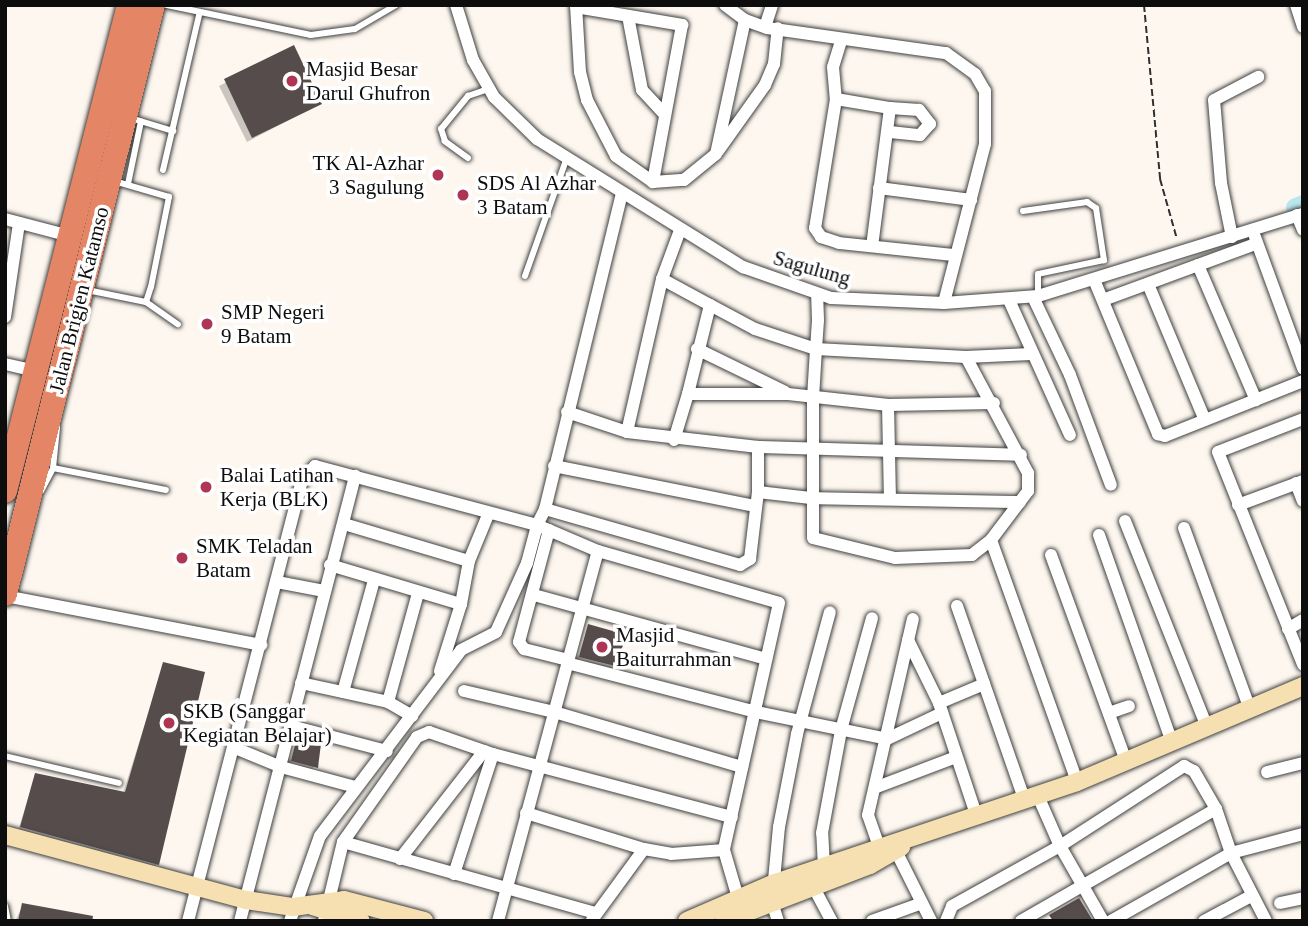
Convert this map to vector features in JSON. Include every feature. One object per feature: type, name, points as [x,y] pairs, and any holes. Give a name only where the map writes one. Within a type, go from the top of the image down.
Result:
[{"type":"highway","name":"Jalan Brigjen Katamso","points":[[6,483],[129,5]]},
{"type":"highway","name":"Jalan Brigjen Katamso","points":[[5,595],[82,289],[119,182],[153,5]]},
{"type":"street","name":"Sagulung","points":[[456,5],[473,60],[489,88],[537,139],[566,160],[743,267],[817,294],[884,302],[944,303],[1035,297],[1095,282],[1300,215]]},
{"type":"street","points":[[725,5],[745,20],[771,28],[841,41],[946,53],[975,74],[985,91],[985,144],[954,255],[944,303]]},
{"type":"street","points":[[653,182],[682,25],[576,6],[580,72],[587,100],[616,156],[653,182],[684,180],[716,154],[765,85],[774,64],[772,5]]},
{"type":"street","points":[[1299,11],[1303,27]]},
{"type":"street","points":[[628,16],[642,90],[666,115]]},
{"type":"street","points":[[716,154],[745,20]]},
{"type":"street","points":[[841,41],[833,67],[836,99],[815,228],[821,237],[839,243],[954,255]]},
{"type":"street","points":[[1232,237],[1221,183],[1214,100],[1258,77]]},
{"type":"street","points":[[836,99],[919,110],[930,124],[920,135],[890,132]]},
{"type":"street","points":[[872,246],[879,188],[890,132],[890,108]]},
{"type":"street","points":[[879,188],[971,200]]},
{"type":"street","points":[[622,194],[554,466],[545,509],[534,595],[520,646],[567,662],[756,712],[887,739],[985,684]]},
{"type":"street","points":[[1300,215],[1303,230]]},
{"type":"street","points":[[5,219],[70,236]]},
{"type":"street","points":[[5,317],[19,223]]},
{"type":"street","points":[[627,432],[662,279],[680,230]]},
{"type":"street","points":[[1254,230],[1255,244],[1303,368]]},
{"type":"street","points":[[1103,300],[1255,244]]},
{"type":"street","points":[[1198,265],[1256,400]]},
{"type":"street","points":[[662,279],[755,329],[816,349],[966,357],[1031,354]]},
{"type":"street","points":[[1095,282],[1152,428],[1165,436],[1303,381]]},
{"type":"street","points":[[1149,284],[1205,420]]},
{"type":"street","points":[[817,294],[811,498],[816,541],[895,558],[972,555],[991,540],[1028,491],[1028,472],[994,403],[966,357]]},
{"type":"street","points":[[1035,297],[1070,375],[1111,485]]},
{"type":"street","points":[[1009,300],[1070,436]]},
{"type":"street","points":[[674,440],[710,304]]},
{"type":"street","points":[[697,349],[788,394]]},
{"type":"street","points":[[5,364],[36,371]]},
{"type":"street","points":[[688,394],[788,394],[888,405],[994,403]]},
{"type":"street","points":[[888,405],[890,499]]},
{"type":"street","points":[[567,412],[627,432],[674,440],[758,447],[1021,455]]},
{"type":"street","points":[[1303,419],[1218,452],[1303,665]]},
{"type":"street","points":[[545,509],[740,565],[750,559],[754,506],[758,492],[758,447]]},
{"type":"street","points":[[188,921],[235,748],[302,481],[315,466],[477,506],[488,515],[543,528],[598,551],[779,603],[724,850],[738,898]]},
{"type":"street","points":[[554,466],[754,506]]},
{"type":"street","points":[[240,921],[355,476]]},
{"type":"street","points":[[1238,505],[1299,482],[1303,501]]},
{"type":"street","points":[[758,492],[811,498],[1020,502]]},
{"type":"street","points":[[437,680],[461,604],[468,561],[488,515]]},
{"type":"street","points":[[1125,520],[1207,727]]},
{"type":"street","points":[[344,524],[468,561]]},
{"type":"street","points":[[292,914],[320,836],[461,650],[496,632],[543,528]]},
{"type":"street","points":[[1184,528],[1250,709]]},
{"type":"street","points":[[1099,535],[1171,740]]},
{"type":"street","points":[[991,540],[1077,782]]},
{"type":"street","points":[[498,921],[598,551]]},
{"type":"street","points":[[1051,555],[1126,761]]},
{"type":"street","points":[[330,565],[461,604]]},
{"type":"street","points":[[343,692],[374,580]]},
{"type":"street","points":[[277,582],[324,591]]},
{"type":"street","points":[[388,702],[418,593]]},
{"type":"street","points":[[5,595],[261,645]]},
{"type":"street","points":[[534,595],[582,612],[766,659]]},
{"type":"street","points":[[957,606],[985,684],[1032,799],[1083,882],[1103,921]]},
{"type":"street","points":[[778,921],[772,902],[779,827],[800,722],[830,612]]},
{"type":"street","points":[[824,867],[822,833],[841,730],[872,618]]},
{"type":"street","points":[[913,619],[877,787],[868,815],[892,848],[931,921]]},
{"type":"street","points":[[1288,628],[1303,620]]},
{"type":"street","points":[[908,640],[940,708],[977,817]]},
{"type":"street","points":[[302,683],[388,702],[412,716]]},
{"type":"street","points":[[687,921],[775,883],[892,848],[1077,782],[1303,686]]},
{"type":"street","points":[[464,691],[554,712],[742,767]]},
{"type":"street","points":[[1110,713],[1129,706]]},
{"type":"street","points":[[291,726],[387,751]]},
{"type":"street","points":[[329,909],[343,842],[417,737],[429,732],[488,752],[732,817]]},
{"type":"street","points":[[235,748],[281,767],[355,787]]},
{"type":"street","points":[[400,859],[488,752]]},
{"type":"street","points":[[454,874],[488,752]]},
{"type":"street","points":[[877,787],[956,757]]},
{"type":"street","points":[[1268,772],[1303,763]]},
{"type":"street","points":[[946,921],[952,906],[1060,846],[1184,766],[1194,771],[1216,809],[1231,853],[1266,921]]},
{"type":"street","points":[[1021,921],[1083,882],[1216,809]]},
{"type":"street","points":[[526,813],[645,849],[671,854],[724,850]]},
{"type":"street","points":[[1111,921],[1231,853],[1303,834]]},
{"type":"street","points":[[5,835],[292,914],[329,909],[424,921]]},
{"type":"street","points":[[343,842],[594,917],[645,849]]},
{"type":"street","points":[[724,921],[813,886],[892,848]]},
{"type":"street","points":[[813,886],[832,921]]},
{"type":"street","points":[[1204,921],[1251,896]]},
{"type":"street","points":[[1280,903],[1303,898]]},
{"type":"street","points":[[872,921],[922,903]]},
{"type":"street","points":[[329,909],[361,921]]},
{"type":"lane","points":[[167,5],[199,15],[312,35],[355,29],[396,5]]},
{"type":"lane","points":[[163,170],[199,15]]},
{"type":"lane","points":[[468,158],[445,141],[441,129],[468,96],[489,88]]},
{"type":"lane","points":[[133,119],[173,131]]},
{"type":"lane","points":[[525,276],[566,160]]},
{"type":"lane","points":[[119,182],[164,192],[171,205],[146,303]]},
{"type":"lane","points":[[1023,211],[1092,203],[1096,208],[1104,260],[1110,277]]},
{"type":"lane","points":[[1035,297],[1038,274],[1104,260]]},
{"type":"lane","points":[[82,289],[146,303],[178,324]]},
{"type":"lane","points":[[29,502],[53,468],[59,435],[51,410]]},
{"type":"lane","points":[[53,468],[166,490]]},
{"type":"lane","points":[[5,756],[119,783]]},
{"type":"lane","points":[[5,906],[8,921]]},
{"type":"path","points":[[1144,5],[1160,179],[1181,254]]},
{"type":"building","points":[[294,45],[322,104],[252,138],[224,79]]},
{"type":"building","name":"Masjid Baiturrahman","points":[[588,624],[627,635],[615,666],[579,657]]},
{"type":"building","name":"SKB (Sanggar Kegiatan Belajar)","points":[[163,662],[205,672],[159,865],[20,827],[35,773],[125,792]]},
{"type":"building","points":[[297,737],[321,743],[318,768],[291,761]]},
{"type":"building","points":[[1079,898],[1093,921],[1053,921],[1049,915]]},
{"type":"building","points":[[22,903],[93,916],[92,921],[18,921]]},
{"type":"waterway","points":[[1295,207],[1303,204]]},
{"type":"place","name":"Masjid Besar Darul Ghufron","points":[[292,81]]},
{"type":"place","name":"TK Al-Azhar 3 Sagulung","points":[[438,175]]},
{"type":"place","name":"SDS Al Azhar 3 Batam","points":[[463,195]]},
{"type":"place","name":"SMP Negeri 9 Batam","points":[[207,324]]},
{"type":"place","name":"Balai Latihan Kerja (BLK)","points":[[206,487]]},
{"type":"place","name":"SMK Teladan Batam","points":[[182,558]]},
{"type":"place","name":"Masjid Baiturrahman","points":[[602,647]]},
{"type":"place","name":"SKB (Sanggar Kegiatan Belajar)","points":[[169,723]]}]
